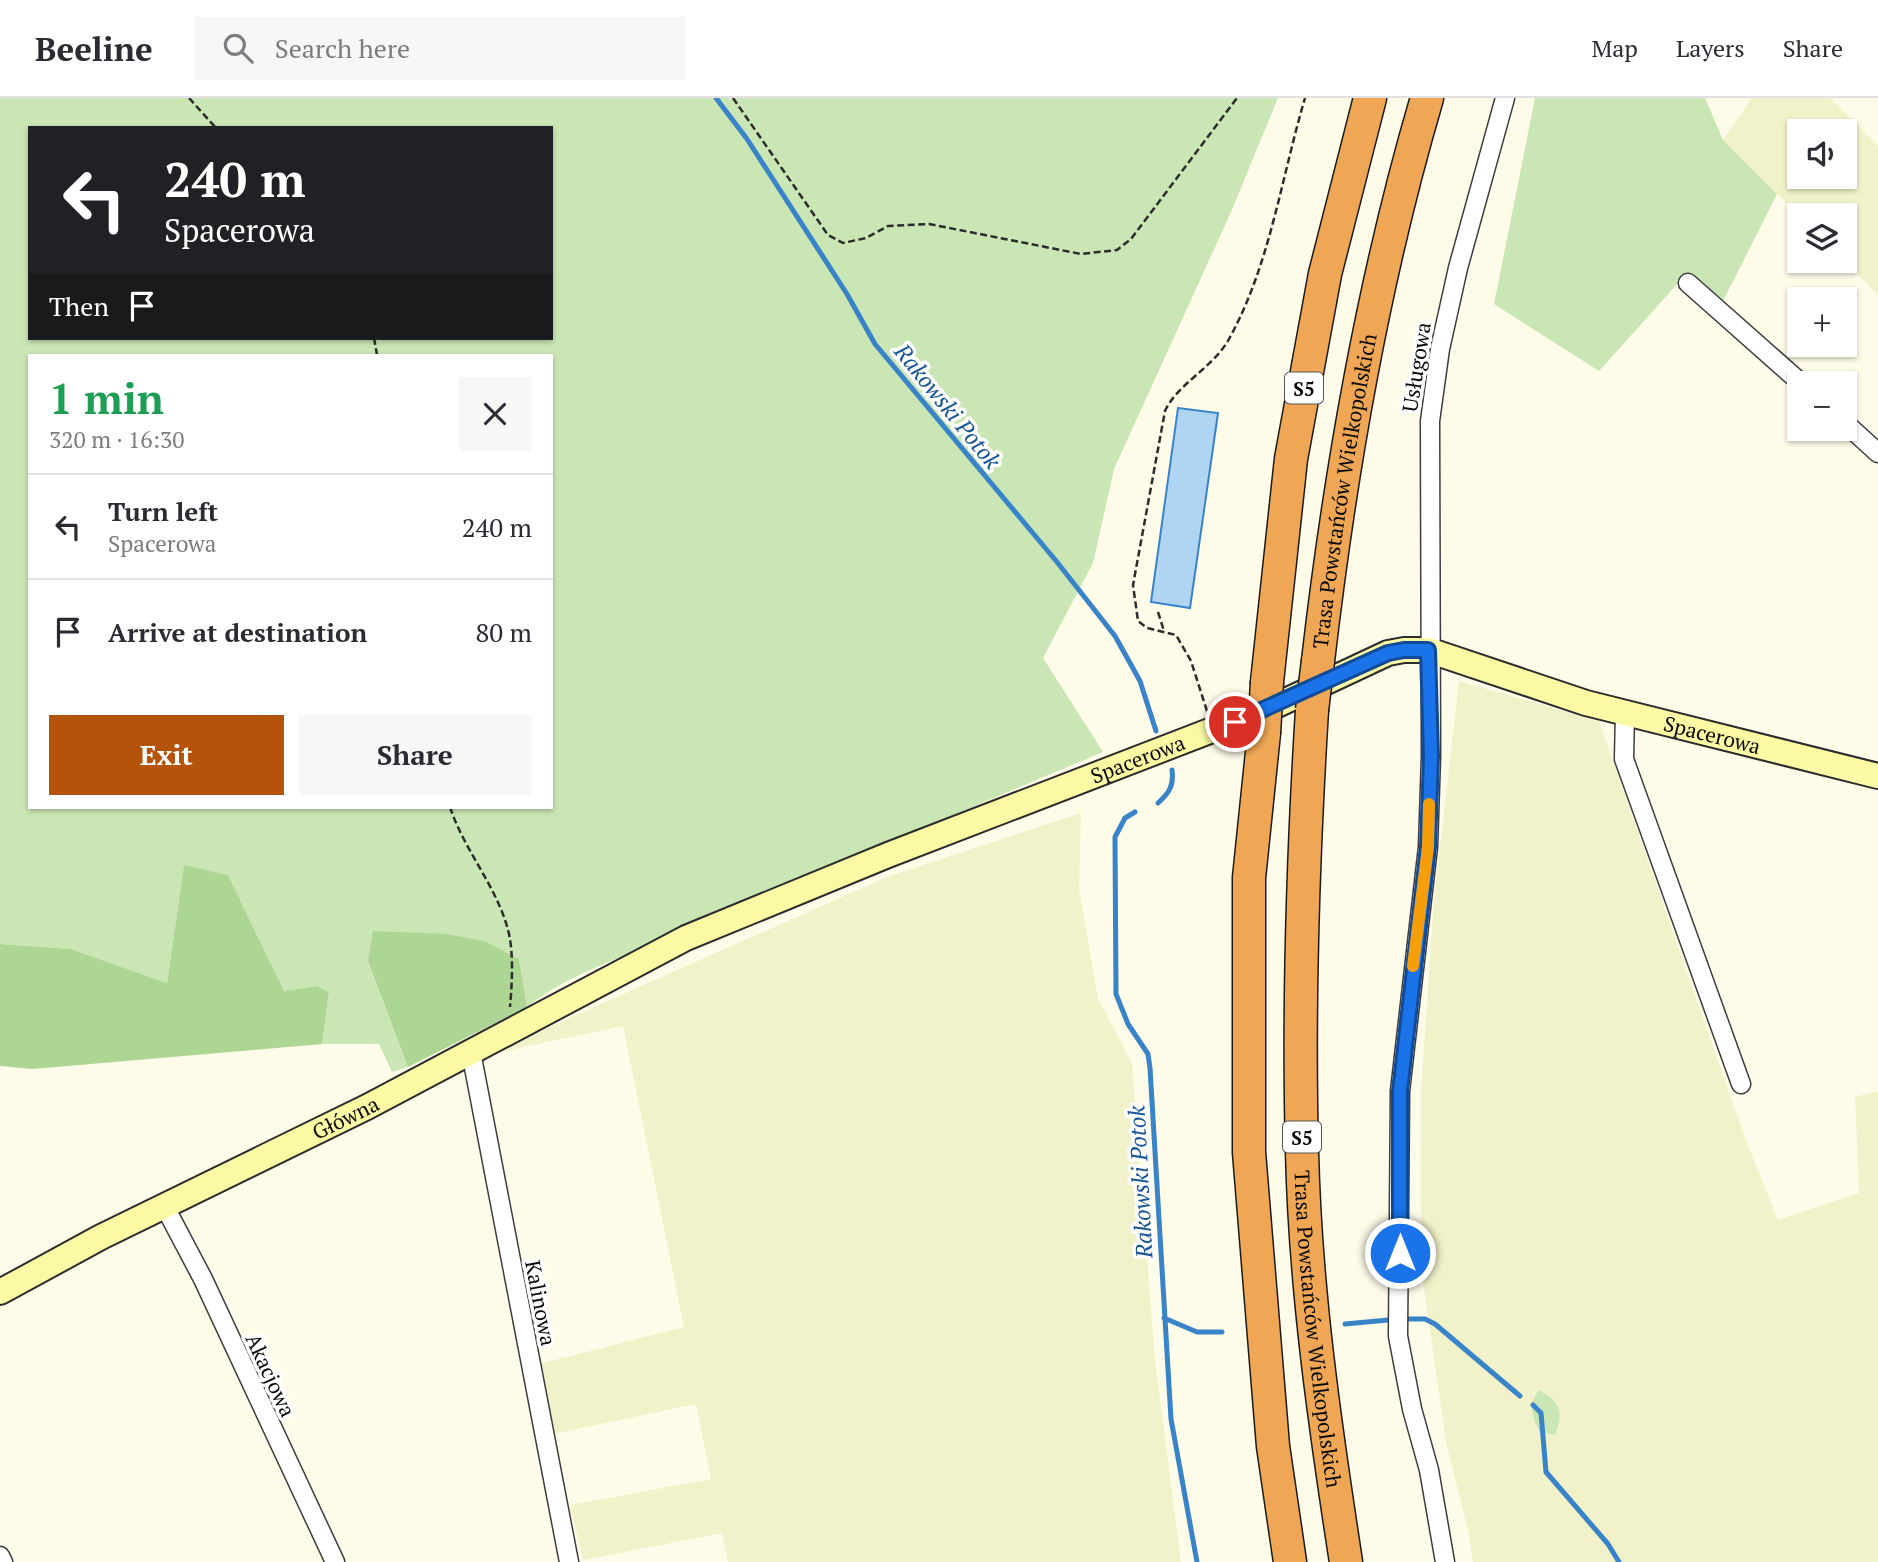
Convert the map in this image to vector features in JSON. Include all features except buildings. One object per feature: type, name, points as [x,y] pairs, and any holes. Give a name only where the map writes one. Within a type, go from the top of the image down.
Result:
[{"type":"highway","name":"S5","points":[[1290,1562],[1272,1432],[1249,1152],[1249,878],[1291,459],[1325,274],[1370,98]]},
{"type":"highway","name":"Trasa Powstańców Wielkopolskich","points":[[1346,1562],[1317,1344],[1302,1152],[1301,891],[1312,710],[1345,469],[1379,284],[1427,98]]},
{"type":"street","name":"Usługowa","points":[[1445,1562],[1429,1470],[1412,1409],[1396,1308],[1400,1253],[1400,1091],[1428,847],[1431,756],[1428,650],[1429,434],[1440,349],[1458,268],[1505,98]]},
{"type":"street","points":[[1688,283],[1787,371]]},
{"type":"street","points":[[1857,434],[1878,453]]},
{"type":"street","name":"Spacerowa","points":[[686,938],[888,855],[1214,731],[1388,653],[1404,650],[1428,650],[1625,713],[1878,776]]},
{"type":"street","points":[[1625,713],[1624,759],[1741,1084]]},
{"type":"street","name":"Główna","points":[[0,1292],[101,1237],[471,1052],[686,938]]},
{"type":"street","name":"Kalinowa","points":[[471,1052],[569,1562]]},
{"type":"street","name":"Akacjowa","points":[[165,1207],[203,1279],[335,1562]]},
{"type":"street","points":[[0,1556],[3,1562]]},
{"type":"path","points":[[189,98],[214,126]]},
{"type":"path","points":[[733,98],[828,235],[843,243],[866,238],[888,226],[929,224],[1081,254],[1117,250],[1131,239],[1237,98]]},
{"type":"path","points":[[1214,731],[1191,661],[1175,635],[1147,628],[1138,621],[1133,585],[1165,411],[1169,402],[1213,361],[1228,341],[1247,302],[1266,249],[1305,98]]},
{"type":"path","points":[[1158,612],[1164,631]]},
{"type":"path","points":[[451,809],[459,834],[496,901],[509,932],[508,1031]]},
{"type":"green space","points":[[0,98],[1278,98],[1231,212],[1114,469],[1093,563],[1043,658],[1103,752],[602,964],[563,983],[527,1007],[519,959],[485,941],[447,934],[368,963],[408,1067],[392,1072],[379,1044],[322,1044],[329,992],[317,986],[284,991],[228,875],[184,866],[167,983],[71,949],[0,944]]},
{"type":"green space","points":[[1535,98],[1705,98],[1723,140],[1777,194],[1722,303],[1688,272],[1599,371],[1494,304]]},
{"type":"green space","points":[[1752,98],[1830,98],[1851,119],[1787,119],[1787,189],[1857,189],[1857,125],[1878,146],[1878,295],[1856,273],[1857,203],[1787,204],[1723,140]]},
{"type":"green space","points":[[1459,681],[1599,721],[1745,1138],[1778,1220],[1859,1193],[1855,1097],[1878,1091],[1878,1562],[1473,1562],[1469,1534],[1446,1442],[1421,1268],[1421,1092],[1434,899]]},
{"type":"green space","points":[[1081,813],[1079,889],[1098,999],[1132,1063],[1155,1360],[1181,1562],[728,1562],[722,1533],[583,1560],[570,1505],[711,1479],[696,1404],[553,1434],[539,1364],[684,1327],[623,1026],[486,1055],[887,877]]},
{"type":"green space","points":[[184,865],[228,875],[284,991],[317,986],[329,992],[322,1044],[33,1069],[0,1066],[0,944],[71,949],[167,983]]},
{"type":"green space","points":[[373,931],[447,934],[485,941],[519,959],[527,1007],[408,1067],[368,962]]},
{"type":"green space","points":[[1539,1390],[1552,1398],[1558,1408],[1559,1420],[1555,1435],[1540,1432],[1534,1421],[1532,1406]]},
{"type":"water","points":[[1178,408],[1218,413],[1190,608],[1151,602]]},
{"type":"waterway","name":"Rakowski Potok","points":[[716,98],[747,139],[847,294],[875,344],[1057,562],[1115,636],[1140,681],[1156,731]]},
{"type":"waterway","name":"Rakowski Potok","points":[[1158,803],[1170,789],[1172,770]]},
{"type":"waterway","name":"Rakowski Potok","points":[[1135,812],[1125,818],[1115,837],[1116,994],[1128,1024],[1148,1054],[1150,1068],[1171,1419],[1197,1562]]},
{"type":"waterway","points":[[1164,1318],[1197,1332],[1222,1332]]},
{"type":"waterway","points":[[1407,1319],[1425,1319],[1435,1324],[1520,1396]]},
{"type":"waterway","points":[[1345,1324],[1388,1320]]},
{"type":"waterway","points":[[1533,1405],[1541,1413],[1546,1472],[1608,1544],[1619,1562]]},
{"type":"slow traffic","points":[[1413,966],[1428,847],[1429,804]]},
{"type":"route","points":[[1235,722],[1388,653],[1428,650],[1431,756],[1428,847],[1405,1027],[1400,1091],[1400,1253]]}]
